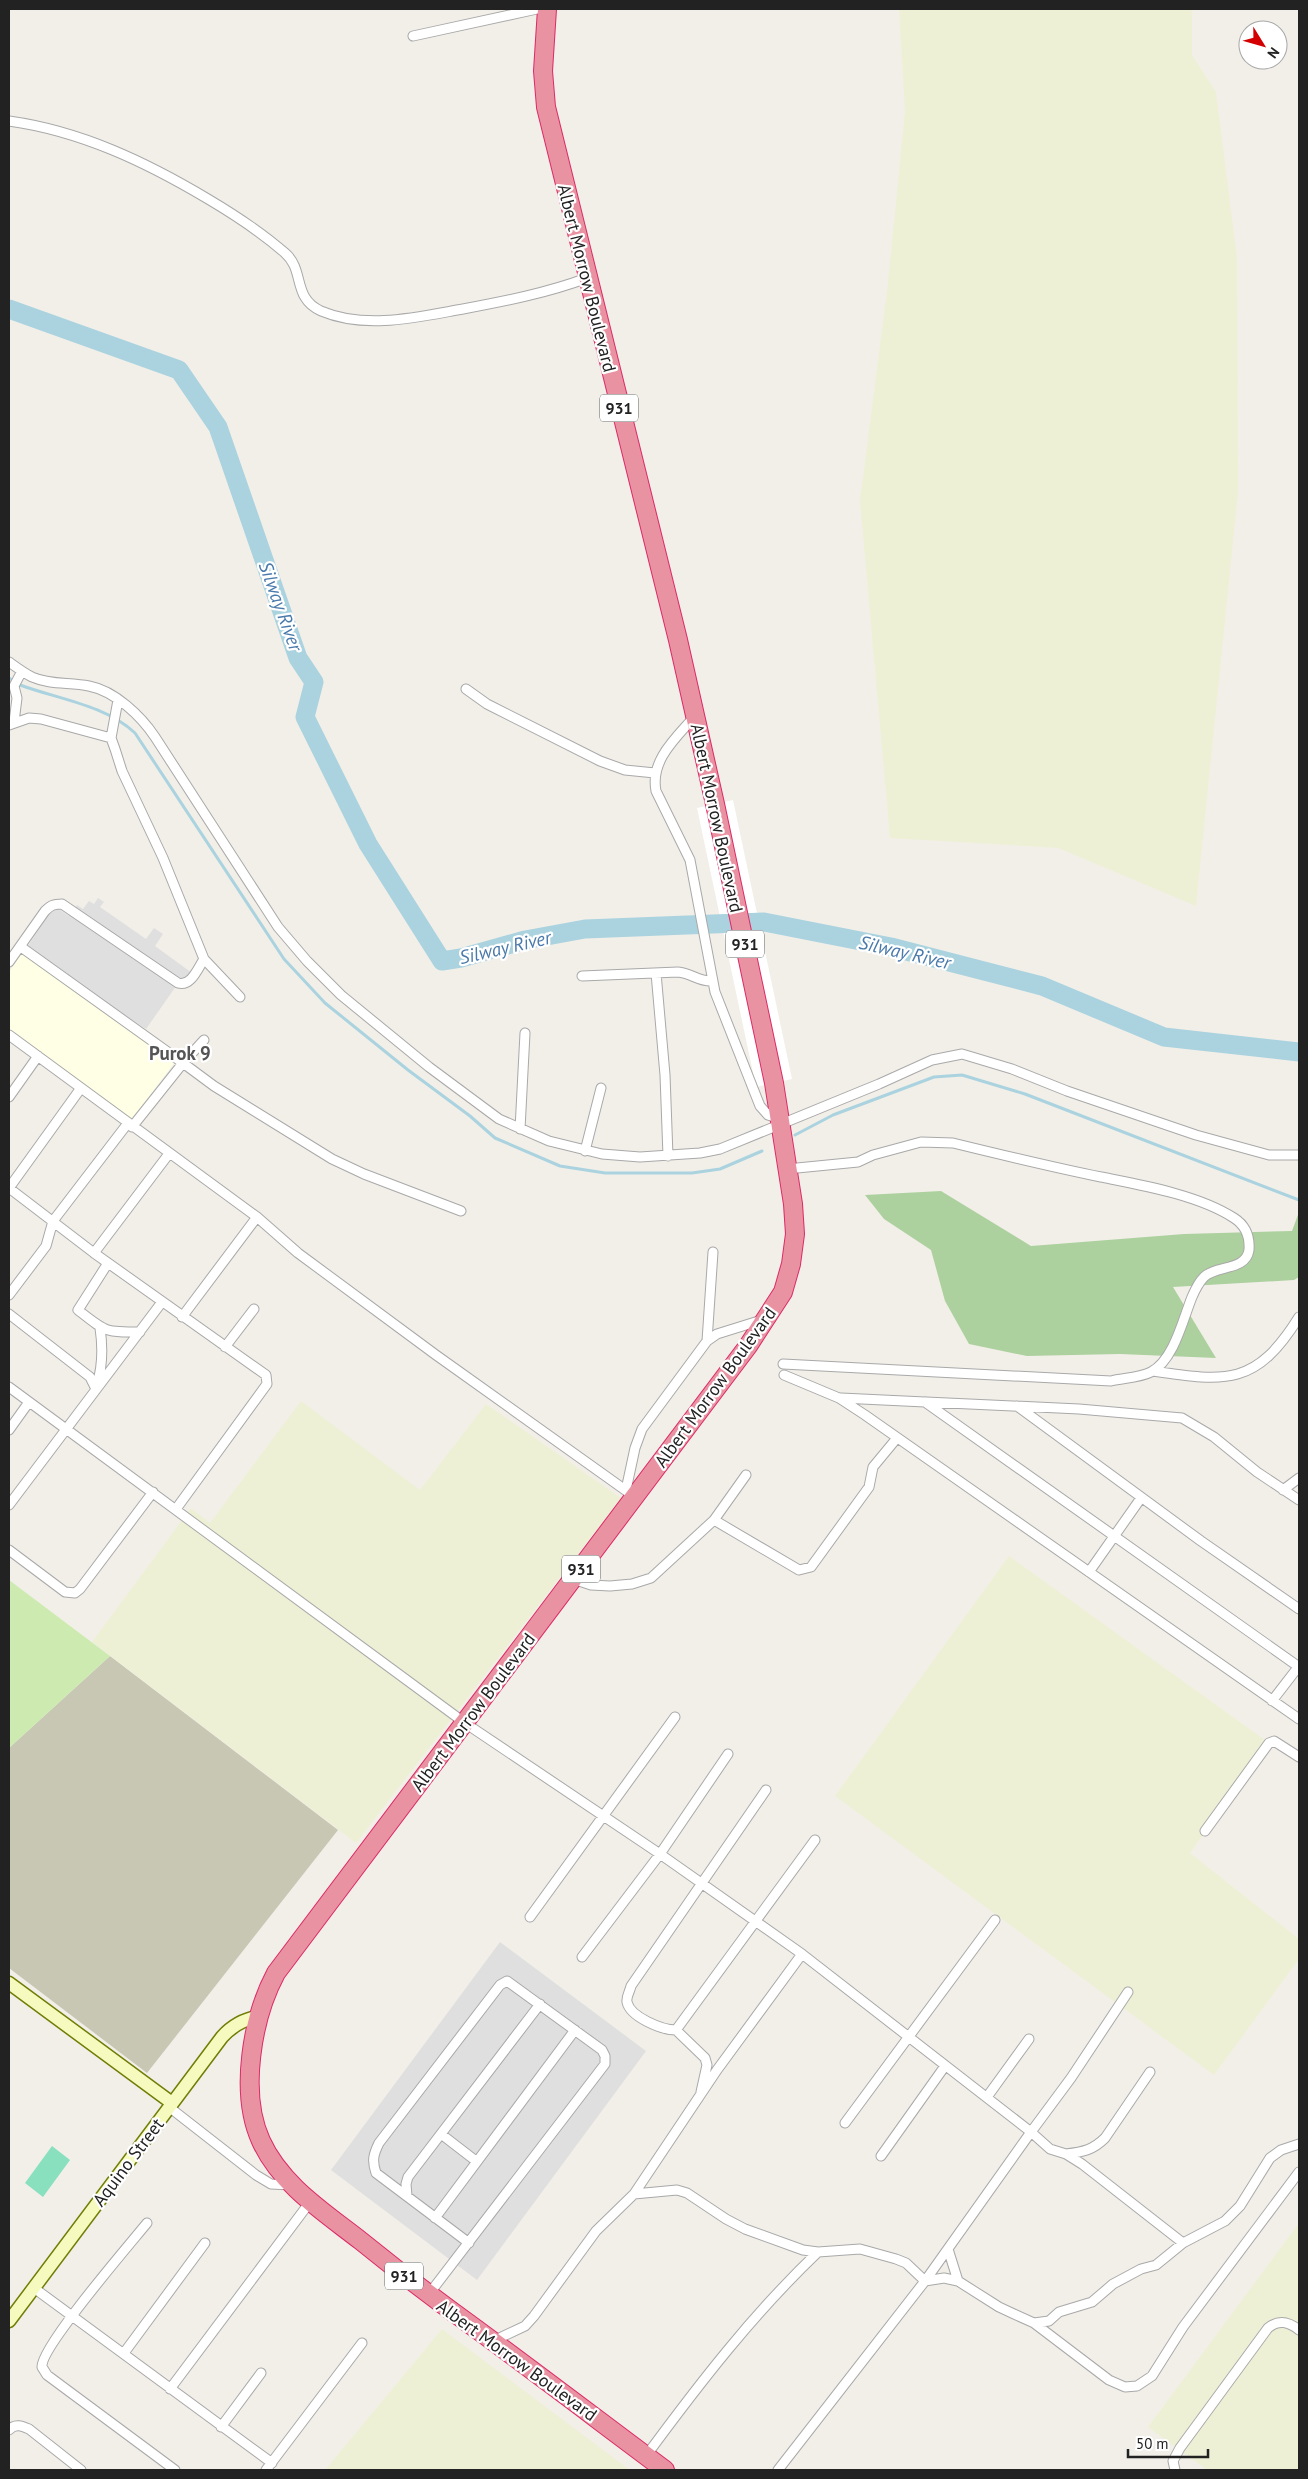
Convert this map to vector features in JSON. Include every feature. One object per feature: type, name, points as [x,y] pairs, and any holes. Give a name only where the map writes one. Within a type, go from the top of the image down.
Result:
[{"type":"highway","name":"Albert Morrow Boulevard","points":[[547,9],[543,70],[546,107],[715,804],[774,1083],[788,1169],[795,1234],[791,1264],[782,1292],[768,1318],[631,1494],[573,1579],[276,1973],[262,2002],[258,2017],[250,2074],[254,2123],[268,2155],[291,2185],[310,2202],[429,2294],[665,2470]]},
{"type":"main road","points":[[9,1982],[171,2105]]},
{"type":"main road","name":"Aquino Street","points":[[9,2321],[230,2029],[247,2019],[258,2017]]},
{"type":"street","points":[[413,36],[537,9]]},
{"type":"street","points":[[9,121],[62,131],[90,140],[188,188],[245,221],[288,255],[294,264],[302,293],[307,302],[334,316],[383,321],[418,317],[550,291],[587,278]]},
{"type":"street","points":[[9,662],[31,677],[51,682],[90,686],[118,700],[146,723],[278,927],[307,961],[341,995],[429,1067],[499,1119],[548,1141],[585,1151],[640,1157],[668,1156],[720,1149],[780,1121],[879,1084],[932,1060],[962,1054],[1012,1069],[1067,1091],[1196,1135],[1269,1155],[1299,1155]]},
{"type":"street","points":[[11,724],[17,698],[15,683],[22,671]]},
{"type":"street","points":[[466,689],[487,704],[600,761],[625,770],[655,773]]},
{"type":"street","points":[[118,700],[111,738],[122,771],[163,858],[204,959],[240,997]]},
{"type":"street","points":[[695,716],[664,752],[655,773],[654,781],[658,800],[686,848],[693,873],[711,977],[721,1010],[760,1106],[768,1115],[780,1121]]},
{"type":"street","points":[[11,724],[29,718],[41,719],[111,738]]},
{"type":"street","points":[[9,962],[45,911],[50,905],[56,904],[69,908],[178,983],[189,982],[204,959]]},
{"type":"street","points":[[21,947],[214,1086],[332,1159],[364,1174],[461,1211]]},
{"type":"street","points":[[656,973],[665,1075],[668,1156]]},
{"type":"street","points":[[582,976],[688,973],[700,980],[711,977]]},
{"type":"street","points":[[520,1129],[525,1033]]},
{"type":"street","points":[[9,1036],[168,1154],[257,1217],[298,1253],[428,1349],[631,1494]]},
{"type":"street","points":[[9,1295],[46,1246],[53,1221],[130,1125],[204,1040]]},
{"type":"street","points":[[9,1097],[38,1056]]},
{"type":"street","points":[[81,1088],[9,1188],[108,1264],[262,1371],[267,1380],[176,1509]]},
{"type":"street","points":[[585,1151],[601,1088]]},
{"type":"street","points":[[788,1169],[858,1162],[873,1155],[921,1142],[937,1141],[1161,1189],[1221,1211],[1244,1227],[1248,1236],[1249,1252],[1245,1260],[1237,1265],[1213,1271],[1204,1277],[1190,1302],[1178,1336],[1160,1365],[1153,1371]]},
{"type":"street","points":[[94,1253],[168,1154]]},
{"type":"street","points":[[182,1317],[257,1217]]},
{"type":"street","points":[[707,1341],[713,1252]]},
{"type":"street","points":[[108,1264],[78,1310],[100,1328],[109,1332],[140,1332]]},
{"type":"street","points":[[9,1505],[162,1302]]},
{"type":"street","points":[[225,1347],[254,1309]]},
{"type":"street","points":[[9,1314],[81,1370],[90,1378],[96,1389]]},
{"type":"street","points":[[783,1364],[1111,1381],[1153,1371],[1214,1378],[1248,1372],[1262,1363],[1281,1345],[1299,1317]]},
{"type":"street","points":[[631,1494],[635,1448],[642,1429],[707,1341],[717,1334],[732,1328],[768,1318]]},
{"type":"street","points":[[96,1389],[102,1369],[103,1346],[100,1328]]},
{"type":"street","points":[[784,1375],[839,1398],[1299,1719]]},
{"type":"street","points":[[9,1388],[465,1723],[660,1854],[802,1954],[987,2097],[1050,2149],[1066,2154],[1183,2243]]},
{"type":"street","points":[[839,1398],[1016,1406],[1182,1418],[1214,1437],[1299,1500]]},
{"type":"street","points":[[9,1430],[30,1402]]},
{"type":"street","points":[[925,1402],[1299,1666],[1272,1701]]},
{"type":"street","points":[[942,1403],[946,1417]]},
{"type":"street","points":[[1016,1406],[1265,1587],[1299,1609]]},
{"type":"street","points":[[714,1520],[799,1570],[806,1570],[811,1567],[869,1487],[873,1467],[897,1438]]},
{"type":"street","points":[[573,1579],[591,1585],[610,1586],[632,1584],[650,1578],[714,1520],[746,1475]]},
{"type":"street","points":[[1283,1490],[1299,1478]]},
{"type":"street","points":[[9,1550],[65,1592],[75,1593],[80,1589],[152,1492]]},
{"type":"street","points":[[1089,1572],[1141,1498]]},
{"type":"street","points":[[530,1917],[675,1717]]},
{"type":"street","points":[[1205,1831],[1269,1743],[1274,1741],[1299,1757]]},
{"type":"street","points":[[582,1957],[660,1854],[728,1754]]},
{"type":"street","points":[[700,2098],[707,2065],[705,2058],[676,2030],[666,2030],[647,2021],[631,2009],[627,2001],[631,1986],[766,1790]]},
{"type":"street","points":[[676,2030],[815,1840]]},
{"type":"street","points":[[845,2123],[995,1920]]},
{"type":"street","points":[[493,2341],[525,2326],[530,2321],[596,2231],[634,2194],[700,2098],[720,2065],[802,1954]]},
{"type":"street","points":[[429,2294],[470,2243],[605,2064],[605,2056],[602,2050],[511,1982],[503,1982],[379,2143],[372,2162],[376,2173],[470,2243]]},
{"type":"street","points":[[778,2470],[925,2281],[1071,2078],[1128,1992]]},
{"type":"street","points":[[407,2196],[406,2184],[408,2178],[540,2004]]},
{"type":"street","points":[[435,2218],[476,2160],[575,2030]]},
{"type":"street","points":[[987,2097],[1029,2039]]},
{"type":"street","points":[[881,2156],[945,2066]]},
{"type":"street","points":[[1066,2154],[1087,2152],[1096,2147],[1105,2138],[1150,2072]]},
{"type":"street","points":[[171,2105],[256,2175],[271,2184],[291,2185]]},
{"type":"street","points":[[442,2134],[476,2160]]},
{"type":"street","points":[[1034,2323],[1049,2321],[1059,2312],[1092,2302],[1113,2284],[1162,2261],[1183,2243],[1225,2221],[1240,2206],[1270,2158],[1281,2150],[1299,2144]]},
{"type":"street","points":[[925,2281],[944,2278],[958,2281],[999,2307],[1034,2323],[1109,2380],[1126,2387],[1144,2382],[1152,2376],[1183,2328],[1299,2172]]},
{"type":"street","points":[[634,2194],[677,2190],[687,2193],[726,2219],[803,2250],[818,2252],[860,2249],[906,2263],[925,2281]]},
{"type":"street","points":[[170,2389],[310,2202]]},
{"type":"street","points":[[147,2223],[72,2316],[43,2358],[42,2367],[44,2372],[175,2470]]},
{"type":"street","points":[[124,2353],[205,2244]]},
{"type":"street","points":[[948,2249],[958,2281]]},
{"type":"street","points":[[646,2456],[730,2345],[791,2277],[818,2252]]},
{"type":"street","points":[[34,2288],[124,2353],[221,2427],[269,2467],[362,2344]]},
{"type":"street","points":[[1176,2470],[1173,2461],[1180,2448],[1268,2328],[1281,2322],[1287,2323],[1299,2330]]},
{"type":"street","points":[[221,2427],[261,2373]]},
{"type":"street","points":[[9,2430],[12,2426],[21,2425],[29,2429],[81,2470]]},
{"type":"shaded area","points":[[899,9],[1192,9],[1192,55],[1216,92],[1237,257],[1238,493],[1196,906],[1058,848],[890,838],[860,501],[888,283],[905,111]]},
{"type":"shaded area","points":[[98,898],[104,902],[100,907],[146,939],[154,928],[163,934],[155,946],[192,973],[184,985],[179,982],[146,1029],[26,949],[54,906],[69,916],[77,905],[83,909],[89,901],[94,904]]},
{"type":"shaded area","points":[[22,953],[176,1061],[131,1120],[9,1032],[9,972]]},
{"type":"shaded area","points":[[301,1401],[420,1490],[486,1404],[621,1498],[356,1843],[92,1642],[191,1508],[210,1523]]},
{"type":"shaded area","points":[[1009,1556],[1269,1743],[1190,1853],[1299,1939],[1299,1959],[1214,2075],[835,1796]]},
{"type":"shaded area","points":[[110,1656],[338,1830],[147,2073],[9,1968],[9,1748]]},
{"type":"shaded area","points":[[500,1942],[646,2051],[477,2280],[331,2170]]},
{"type":"shaded area","points":[[1299,2223],[1299,2470],[1207,2470],[1148,2427]]},
{"type":"shaded area","points":[[442,2329],[630,2470],[325,2470]]},
{"type":"green space","points":[[941,1191],[1031,1246],[1184,1234],[1292,1231],[1299,1212],[1299,1277],[1294,1280],[1173,1287],[1216,1358],[1120,1354],[1027,1356],[969,1344],[945,1301],[931,1250],[884,1219],[865,1195]]},
{"type":"green space","points":[[9,1580],[110,1656],[9,1748]]},
{"type":"green space","points":[[52,2146],[70,2160],[43,2197],[25,2183]]},
{"type":"pier","points":[[733,800],[792,1079],[756,1087],[697,808]]},
{"type":"waterway","name":"Silway River","points":[[9,309],[179,370],[218,427],[298,658],[314,682],[305,717],[368,844],[442,961],[461,958],[525,940],[585,929],[764,922],[891,947],[1042,986],[1164,1037],[1299,1052]]},
{"type":"waterway","points":[[9,678],[20,685],[95,709],[123,723],[135,733],[284,959],[325,1003],[408,1070],[470,1116],[495,1138],[560,1166],[605,1173],[692,1173],[720,1169],[762,1151]]},
{"type":"waterway","points":[[795,1135],[833,1115],[934,1077],[962,1075],[1025,1094],[1299,1200]]},
{"type":"district","name":"Purok 9","points":[[180,1053]]}]
